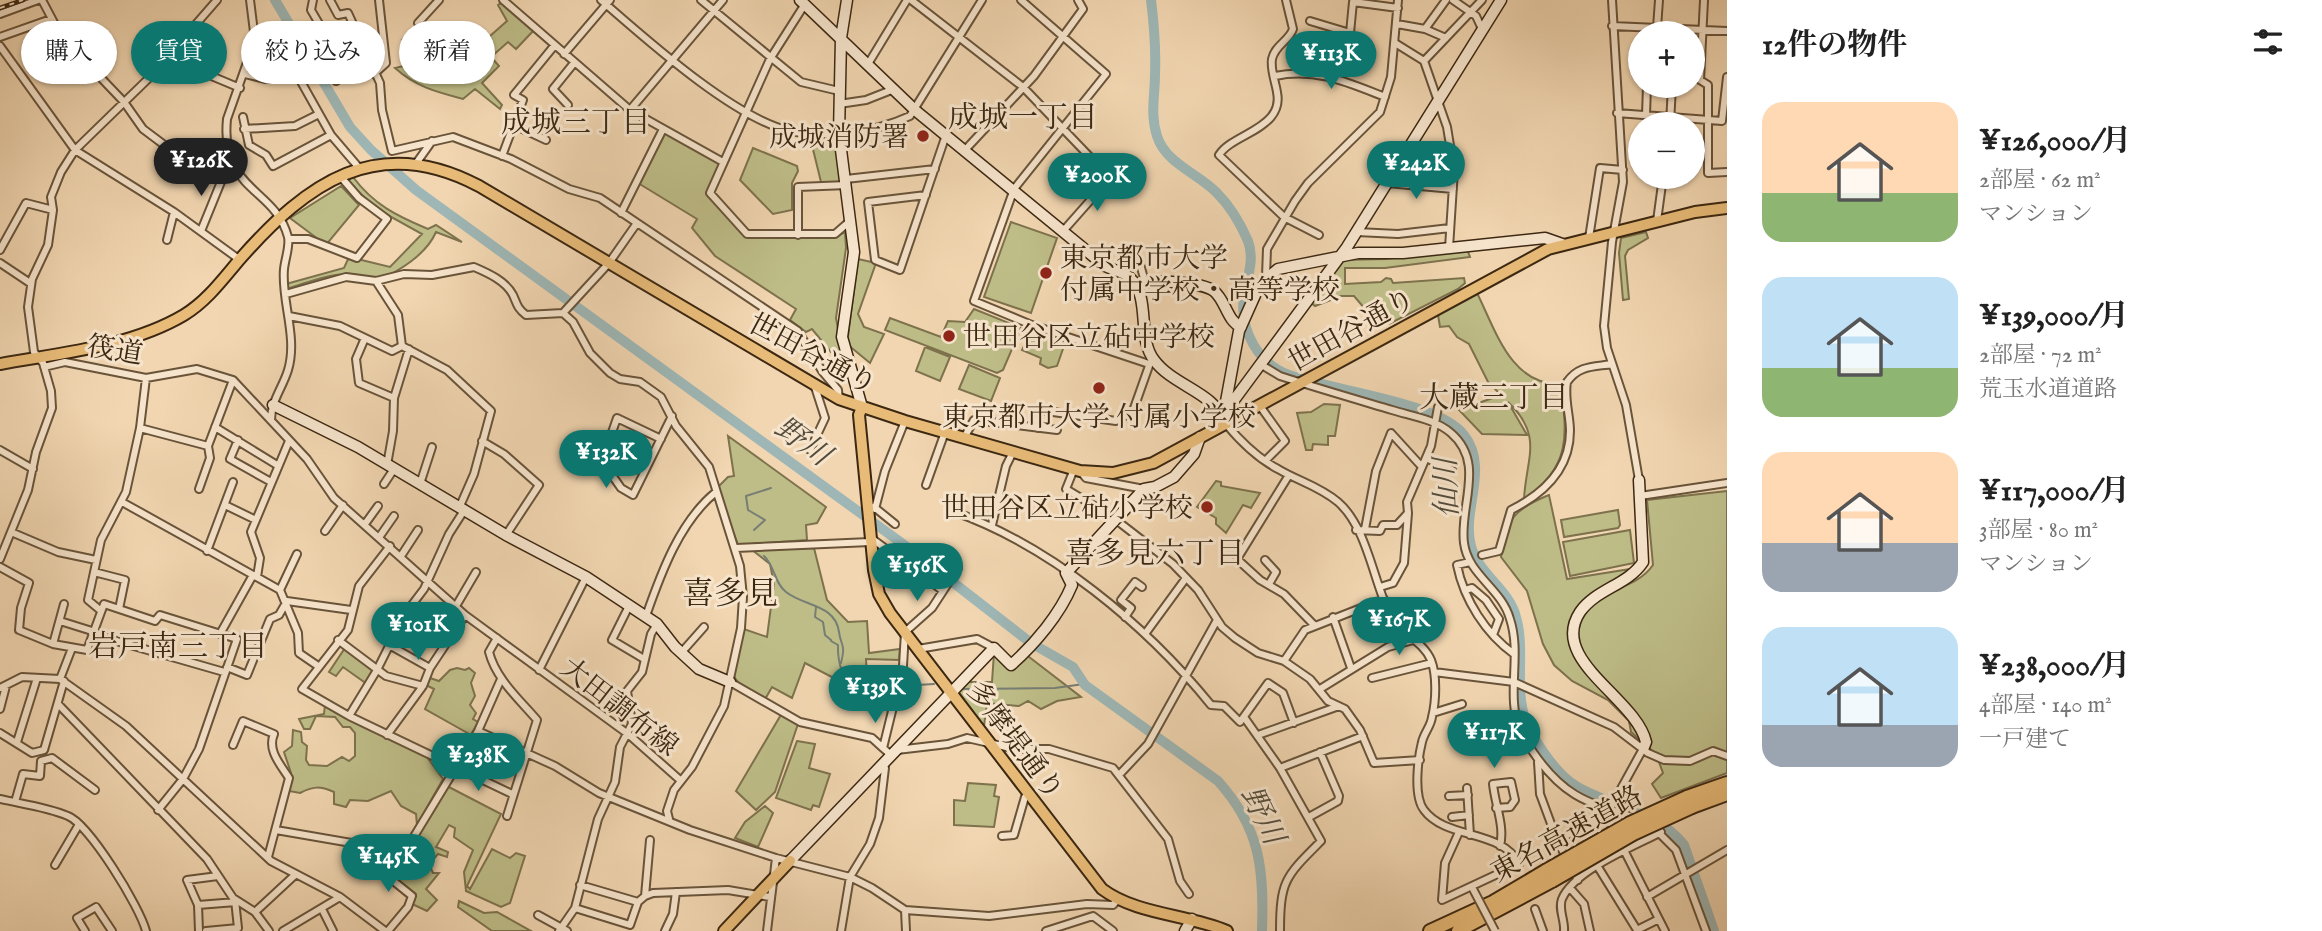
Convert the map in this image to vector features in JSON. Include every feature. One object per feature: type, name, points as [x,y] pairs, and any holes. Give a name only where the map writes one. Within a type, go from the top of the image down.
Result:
[{"type":"highway","name":"東名高速道路","points":[[1430,931],[1633,834],[1727,783]]},
{"type":"highway","name":"東名高速道路","points":[[1689,802],[1727,794]]},
{"type":"highway","name":"東名高速道路","points":[[1458,931],[1550,875]]},
{"type":"main road","name":"世田谷通り","points":[[0,364],[41,362],[173,321],[214,291],[278,218],[306,194],[340,176],[364,168],[415,165],[466,179],[839,399],[1013,452],[1077,470],[1102,473],[1134,470],[1200,437],[1225,419],[1259,406],[1542,252],[1562,244],[1657,221],[1727,208]]},
{"type":"main road","name":"多摩堤通り","points":[[862,407],[859,415],[870,505],[870,537],[879,594],[905,632],[952,693],[983,740],[1092,878],[1118,900],[1227,931]]},
{"type":"main road","points":[[724,931],[764,896],[773,880],[790,861]]},
{"type":"street","points":[[0,14],[40,0],[75,53],[124,102],[143,129],[200,171],[217,176],[232,166]]},
{"type":"street","points":[[199,21],[218,0]]},
{"type":"street","points":[[250,0],[254,21]]},
{"type":"street","points":[[313,0],[310,10],[317,21]]},
{"type":"street","points":[[330,0],[338,15],[348,13],[352,21]]},
{"type":"street","points":[[379,0],[380,21]]},
{"type":"street","points":[[420,21],[439,0]]},
{"type":"street","points":[[503,0],[629,110],[723,162]]},
{"type":"street","points":[[701,0],[801,82],[839,91]]},
{"type":"street","points":[[629,110],[723,0]]},
{"type":"street","points":[[848,0],[841,38],[839,134],[854,251],[842,337],[862,407]]},
{"type":"street","points":[[868,64],[909,0],[1023,88],[1110,178],[1064,230]]},
{"type":"street","points":[[564,54],[606,1],[671,60],[745,111],[789,131],[839,134],[901,121],[916,111],[982,0]]},
{"type":"street","points":[[1021,0],[1106,74],[1014,189],[974,301],[1032,325],[1151,361],[1185,386],[1210,400],[1249,450],[1289,475],[1312,484],[1341,505],[1373,560],[1384,599],[1394,621],[1427,652],[1432,663],[1433,713],[1422,741],[1420,760],[1420,800],[1424,811],[1459,832],[1500,846],[1519,864],[1473,888],[1442,900],[1445,863],[1459,832]]},
{"type":"street","points":[[965,149],[1023,88],[1064,36],[1083,9],[1078,0]]},
{"type":"street","points":[[1286,0],[1293,29],[1276,48],[1272,58],[1278,103],[1272,116],[1256,131],[1219,155],[1284,218],[1318,235]]},
{"type":"street","points":[[1225,419],[1233,394],[1241,325],[1266,276],[1267,249],[1308,183],[1376,119],[1385,97],[1395,44],[1398,0]]},
{"type":"street","points":[[1425,29],[1446,0]]},
{"type":"street","points":[[1453,0],[1472,13],[1482,29]]},
{"type":"street","points":[[1424,61],[1482,0]]},
{"type":"street","points":[[1233,394],[1342,256],[1501,0]]},
{"type":"street","points":[[1557,840],[1608,813],[1614,797],[1646,742],[1639,722],[1580,659],[1573,633],[1575,621],[1584,607],[1637,572],[1643,562],[1639,480],[1622,390],[1612,364],[1604,317],[1623,170],[1617,113],[1612,0]]},
{"type":"street","points":[[1653,21],[1659,0]]},
{"type":"street","points":[[1703,21],[1704,0]]},
{"type":"street","points":[[850,221],[835,234],[747,234],[710,193],[770,59],[802,2],[916,111],[1105,266],[1141,284],[1208,288],[1219,296],[1234,323],[1241,325]]},
{"type":"street","points":[[1310,21],[1350,33],[1353,2],[1398,8]]},
{"type":"street","points":[[0,37],[51,19]]},
{"type":"street","points":[[1397,24],[1425,29],[1446,38]]},
{"type":"street","points":[[1612,26],[1628,28]]},
{"type":"street","points":[[1705,29],[1727,31]]},
{"type":"street","points":[[1395,44],[1424,61],[1439,100],[1450,142],[1453,189],[1449,248]]},
{"type":"street","points":[[0,46],[75,150],[174,212],[240,260]]},
{"type":"street","points":[[502,156],[523,100],[514,95],[554,46]]},
{"type":"street","points":[[568,105],[553,89],[574,63]]},
{"type":"street","points":[[1275,76],[1299,72],[1323,74],[1385,97]]},
{"type":"street","points":[[1705,120],[1722,121],[1727,77]]},
{"type":"street","points":[[227,83],[240,88]]},
{"type":"street","points":[[1705,83],[1709,85],[1708,173],[1727,172]]},
{"type":"street","points":[[0,559],[52,408],[51,391],[41,362],[34,352],[29,330],[30,283],[48,245],[53,210],[51,197],[61,172],[75,150],[141,84]]},
{"type":"street","points":[[241,84],[227,119],[226,131],[232,166],[278,218],[289,239],[284,271],[289,316],[289,366],[273,405],[271,420]]},
{"type":"street","points":[[302,84],[331,135],[364,168]]},
{"type":"street","points":[[380,84],[382,110],[392,151],[453,137],[502,156],[569,189],[600,198],[798,331],[822,371],[838,390],[839,399]]},
{"type":"street","points":[[839,104],[866,100],[894,89]]},
{"type":"street","points":[[1617,113],[1628,114]]},
{"type":"street","points":[[244,129],[295,127],[319,114]]},
{"type":"street","points":[[243,117],[249,145],[266,155],[273,166],[331,135]]},
{"type":"street","points":[[514,125],[546,140]]},
{"type":"street","points":[[621,213],[663,129]]},
{"type":"street","points":[[926,195],[868,202],[875,260],[900,270],[926,195],[935,169],[946,135]]},
{"type":"street","points":[[415,165],[432,141]]},
{"type":"street","points":[[1589,238],[1600,167],[1623,170]]},
{"type":"street","points":[[798,234],[798,187],[935,169]]},
{"type":"street","points":[[201,232],[225,172]]},
{"type":"street","points":[[289,239],[308,239],[357,258],[387,219],[359,198],[340,176]]},
{"type":"street","points":[[1387,183],[1453,189]]},
{"type":"street","points":[[1657,221],[1661,189]]},
{"type":"street","points":[[0,250],[26,203],[53,210]]},
{"type":"street","points":[[167,240],[174,212]]},
{"type":"street","points":[[286,294],[346,277],[376,281],[404,274],[432,275],[474,267],[505,285],[512,292],[516,306],[526,315],[564,312],[609,263],[636,223]]},
{"type":"street","points":[[1357,232],[1398,234],[1450,228]]},
{"type":"street","points":[[1266,276],[1284,266],[1342,256],[1550,238],[1562,244]]},
{"type":"street","points":[[1538,239],[1544,243],[1542,252]]},
{"type":"street","points":[[0,263],[30,283]]},
{"type":"street","points":[[1037,428],[1039,410],[1116,421],[1133,411],[1151,361],[1145,341],[1140,264]]},
{"type":"street","points":[[349,716],[377,670],[405,614],[424,589],[462,507],[491,411],[447,370],[405,348],[398,339],[398,315],[376,281]]},
{"type":"street","points":[[564,312],[597,360],[620,379],[651,388],[661,397],[676,426],[709,467],[736,548],[743,611],[730,682],[724,706],[692,767],[680,780]]},
{"type":"street","points":[[289,316],[340,326],[392,351],[405,348]]},
{"type":"street","points":[[365,338],[356,359],[359,383],[394,398]]},
{"type":"street","points":[[384,484],[391,467],[394,398],[405,348]]},
{"type":"street","name":"筏道","points":[[41,362],[65,362],[146,377],[180,370],[217,373],[233,380]]},
{"type":"street","points":[[1260,363],[1277,375],[1433,423],[1453,435],[1467,458],[1470,475],[1464,543],[1470,562],[1505,605],[1512,623],[1517,722],[1537,757],[1563,789],[1608,813],[1644,821],[1661,832],[1676,850],[1706,931]]},
{"type":"street","points":[[1482,555],[1499,551],[1511,510],[1542,492],[1559,472],[1569,447],[1567,382],[1576,371],[1585,367],[1612,364]]},
{"type":"street","points":[[100,610],[88,600],[101,540],[122,502],[140,428],[146,377]]},
{"type":"street","points":[[199,489],[210,458],[208,446],[233,380]]},
{"type":"street","name":"大田調布線","points":[[233,380],[307,459],[325,487],[343,505],[466,615],[628,734],[680,780],[667,811],[669,819]]},
{"type":"street","points":[[810,450],[825,418],[815,385]]},
{"type":"street","points":[[273,405],[341,437],[506,535],[586,578],[657,624],[681,653],[699,669],[730,682],[800,722],[872,738],[890,751],[948,744],[967,738],[1015,750],[1049,749],[1101,762],[1113,768],[1168,839],[1180,881],[1189,894]]},
{"type":"street","points":[[1259,406],[1285,441],[1265,461]]},
{"type":"street","points":[[1380,587],[1393,583],[1404,563],[1408,513],[1406,502],[1434,436],[1433,423],[1438,409]]},
{"type":"street","points":[[661,439],[617,418],[603,461],[621,488],[633,495],[661,439],[672,416]]},
{"type":"street","points":[[964,438],[974,420],[1057,430]]},
{"type":"street","points":[[895,524],[870,505],[905,421]]},
{"type":"street","points":[[215,427],[277,465]]},
{"type":"street","points":[[140,428],[208,446]]},
{"type":"street","points":[[926,485],[945,432]]},
{"type":"street","points":[[1365,529],[1376,471],[1391,433],[1422,467]]},
{"type":"street","points":[[1200,437],[1194,454],[1174,477],[1155,487],[1144,489],[1086,478],[1077,470],[1066,489],[1145,541],[1186,578],[1212,608],[1217,620],[1248,646],[1284,661],[1320,690],[1328,701],[1345,709],[1363,736],[1374,763],[1420,760]]},
{"type":"street","points":[[238,440],[230,459],[271,482]]},
{"type":"street","points":[[220,634],[255,576],[260,558],[251,532],[289,441]]},
{"type":"street","points":[[482,441],[505,455],[539,485],[506,535]]},
{"type":"street","points":[[420,484],[432,447]]},
{"type":"street","points":[[0,450],[33,469]]},
{"type":"street","points":[[992,525],[1006,466],[1013,452]]},
{"type":"street","points":[[1426,458],[1452,470]]},
{"type":"street","points":[[1289,475],[1237,559],[1284,594],[1314,625]]},
{"type":"street","points":[[207,551],[233,482]]},
{"type":"street","points":[[1640,496],[1727,484]]},
{"type":"street","points":[[1066,573],[1144,489]]},
{"type":"street","points":[[646,616],[657,584],[685,529],[696,510],[716,492]]},
{"type":"street","points":[[122,502],[280,590],[287,601],[298,633],[299,653],[318,666]]},
{"type":"street","points":[[225,505],[256,520]]},
{"type":"street","points":[[325,531],[343,505]]},
{"type":"street","points":[[365,524],[378,506]]},
{"type":"street","points":[[952,511],[992,525],[1087,588],[1145,634],[1211,705],[1224,706],[1240,722],[1268,683],[1283,693],[1294,723]]},
{"type":"street","points":[[1356,530],[1380,531],[1382,525],[1397,525],[1408,513]]},
{"type":"street","points":[[380,536],[394,516]]},
{"type":"street","points":[[401,556],[418,530]]},
{"type":"street","points":[[11,531],[58,552],[96,560]]},
{"type":"street","points":[[736,548],[870,537],[942,589]]},
{"type":"street","points":[[390,546],[359,586],[348,630],[302,689],[349,716],[512,794]]},
{"type":"street","points":[[280,590],[297,554]]},
{"type":"street","points":[[1265,560],[1276,572],[1269,584]]},
{"type":"street","points":[[1470,562],[1457,565],[1465,590],[1493,635],[1514,654]]},
{"type":"street","points":[[0,567],[29,583],[21,608],[19,630],[53,644],[87,650],[104,604],[155,621],[160,614],[237,639],[199,749],[183,779],[158,810]]},
{"type":"street","points":[[890,751],[905,632],[932,608],[957,569]]},
{"type":"street","points":[[94,572],[125,580],[118,609]]},
{"type":"street","points":[[456,606],[476,572]]},
{"type":"street","points":[[918,649],[976,639],[994,648],[1011,665],[1024,653],[1066,600],[1072,585],[1066,573]]},
{"type":"street","points":[[539,670],[586,578]]},
{"type":"street","points":[[1145,634],[1186,578]]},
{"type":"street","points":[[1087,588],[1091,580]]},
{"type":"street","points":[[1125,617],[1131,608],[1121,600],[1135,582],[1142,587]]},
{"type":"street","points":[[1465,590],[1472,588],[1497,613],[1499,619],[1493,635]]},
{"type":"street","points":[[1284,661],[1305,630],[1384,599]]},
{"type":"street","points":[[287,601],[351,610]]},
{"type":"street","points":[[60,621],[92,633],[247,675],[270,620],[279,614],[287,601]]},
{"type":"street","points":[[53,644],[64,604]]},
{"type":"street","points":[[629,606],[612,640],[644,659]]},
{"type":"street","points":[[405,614],[449,641]]},
{"type":"street","points":[[387,735],[423,686],[430,668],[466,615]]},
{"type":"street","points":[[1333,617],[1351,668]]},
{"type":"street","points":[[1119,775],[1150,740],[1217,620]]},
{"type":"street","points":[[538,915],[562,930],[575,908],[598,818],[615,782],[620,747],[628,734],[632,716],[627,691],[642,672],[657,624]]},
{"type":"street","points":[[681,653],[704,627]]},
{"type":"street","points":[[497,638],[489,652],[501,679],[537,720],[507,816]]},
{"type":"street","points":[[338,640],[377,670],[423,686]]},
{"type":"street","points":[[1320,690],[1388,647],[1413,640]]},
{"type":"street","points":[[389,645],[430,668]]},
{"type":"street","points":[[0,733],[32,753],[44,750],[72,648]]},
{"type":"street","points":[[790,861],[882,765],[890,751],[952,693],[994,648]]},
{"type":"street","points":[[1372,678],[1432,663]]},
{"type":"street","points":[[1434,672],[1514,682],[1614,727],[1655,757],[1675,762],[1697,759],[1713,751],[1720,751],[1727,756]]},
{"type":"street","points":[[0,709],[3,687],[22,677],[62,680],[126,726],[268,857],[340,897],[387,931],[408,907],[412,896],[386,875],[407,848],[478,731],[501,679]]},
{"type":"street","points":[[17,743],[37,678]]},
{"type":"street","points":[[58,704],[206,859],[235,901],[254,912],[269,931]]},
{"type":"street","points":[[1433,713],[1462,704]]},
{"type":"street","points":[[1258,735],[1339,706]]},
{"type":"street","points":[[1244,718],[1280,768],[1321,841],[1287,879],[1280,895],[1280,931]]},
{"type":"street","points":[[233,745],[243,720],[274,734],[270,742],[272,750],[289,778],[268,857]]},
{"type":"street","points":[[478,731],[608,796],[669,819],[690,830],[776,858],[850,877],[872,888],[905,911],[989,916],[1087,904],[1113,905],[1118,900]]},
{"type":"street","points":[[1280,768],[1363,736]]},
{"type":"street","points":[[1309,817],[1338,801],[1339,796],[1320,752]]},
{"type":"street","points":[[1537,757],[1540,794],[1557,840],[1578,880]]},
{"type":"street","points":[[15,802],[23,774],[40,776],[41,761],[52,758],[95,790]]},
{"type":"street","points":[[841,931],[850,877],[870,845],[880,818],[884,768],[882,765]]},
{"type":"street","points":[[1496,808],[1510,807],[1515,800],[1511,782],[1493,784],[1496,808],[1502,827],[1500,846]]},
{"type":"street","points":[[1449,796],[1467,792],[1470,835]]},
{"type":"street","points":[[1002,836],[1014,835],[1028,794]]},
{"type":"street","points":[[0,799],[71,816],[96,843],[124,884],[146,931]]},
{"type":"street","points":[[1608,813],[1624,851],[1665,931]]},
{"type":"street","points":[[1452,817],[1469,815]]},
{"type":"street","points":[[55,865],[78,826]]},
{"type":"street","points":[[276,830],[363,845],[375,853],[390,870]]},
{"type":"street","points":[[1564,931],[1560,906],[1570,888],[1624,851],[1661,832]]},
{"type":"street","points":[[645,896],[650,840]]},
{"type":"street","points":[[1647,897],[1727,850]]},
{"type":"street","points":[[773,880],[776,858]]},
{"type":"street","points":[[1598,867],[1637,930],[1659,919]]},
{"type":"street","points":[[254,912],[296,874]]},
{"type":"street","points":[[199,931],[198,905],[187,880],[218,876]]},
{"type":"street","points":[[580,885],[638,902]]},
{"type":"street","points":[[1473,888],[1495,931]]},
{"type":"street","points":[[1570,888],[1584,904],[1590,931]]},
{"type":"street","points":[[575,908],[630,925],[638,902],[645,896],[728,890],[764,896],[767,931]]},
{"type":"street","points":[[665,931],[673,914],[676,892]]},
{"type":"street","points":[[283,931],[340,897]]},
{"type":"street","points":[[198,905],[235,901]]},
{"type":"street","points":[[206,931],[238,928],[235,901]]},
{"type":"street","points":[[85,931],[77,918],[96,907],[112,931]]},
{"type":"street","points":[[322,909],[333,931]]},
{"type":"street","points":[[1535,909],[1544,931]]},
{"type":"street","points":[[905,911],[905,931]]},
{"type":"street","points":[[1046,931],[1093,916],[1109,930]]},
{"type":"street","points":[[1185,931],[1192,919]]},
{"type":"shaded area","points":[[504,1],[535,29],[516,49],[508,42],[495,53],[495,32],[507,21],[498,5]]},
{"type":"shaded area","points":[[419,84],[483,84],[502,105],[500,109],[475,89],[463,99]]},
{"type":"shaded area","points":[[665,133],[720,162],[708,193],[747,236],[835,237],[845,232],[846,248],[836,318],[845,369],[812,329],[806,332],[790,320],[796,309],[715,256],[692,228],[697,219],[638,183]]},
{"type":"shaded area","points":[[810,137],[835,138],[843,182],[821,182]]},
{"type":"shaded area","points":[[753,148],[797,166],[798,171],[792,183],[792,210],[773,214],[740,180]]},
{"type":"shaded area","points":[[353,177],[369,195],[387,209],[428,229],[436,225],[462,242],[436,232],[419,255],[378,281],[344,274],[287,289],[286,284],[344,268],[349,257],[390,267],[422,234],[375,208],[347,180]]},
{"type":"shaded area","points":[[341,186],[359,205],[326,245],[290,218]]},
{"type":"shaded area","points":[[1011,222],[1057,238],[1031,313],[984,297]]},
{"type":"shaded area","points":[[1646,232],[1648,238],[1628,250],[1625,256],[1629,299],[1623,300],[1619,253],[1621,238]]},
{"type":"shaded area","points":[[1467,249],[1470,257],[1385,268],[1345,268],[1345,284],[1381,282],[1386,278],[1393,283],[1464,278],[1465,283],[1458,289],[1389,324],[1371,316],[1354,296],[1341,296],[1315,306],[1310,302],[1342,260],[1386,259]]},
{"type":"shaded area","points":[[858,259],[876,263],[858,314],[864,327],[884,334],[870,363],[847,344]]},
{"type":"shaded area","points":[[1477,293],[1499,339],[1517,366],[1529,376],[1543,382],[1560,384],[1565,434],[1563,449],[1551,475],[1524,499],[1530,448],[1526,426],[1508,402],[1527,435],[1482,434],[1459,410],[1501,395],[1488,382],[1469,344],[1457,337],[1449,326],[1440,327],[1438,315]]},
{"type":"shaded area","points":[[974,309],[1021,328],[1003,370],[997,373],[885,330],[890,318],[941,337],[948,321],[965,322]]},
{"type":"shaded area","points":[[1033,329],[1063,338],[1064,346],[1057,366],[1048,368],[1040,364],[1041,358],[1022,350]]},
{"type":"shaded area","points":[[925,347],[950,357],[940,381],[916,371]]},
{"type":"shaded area","points":[[969,365],[1000,378],[991,401],[959,389]]},
{"type":"shaded area","points":[[1324,404],[1340,405],[1335,436],[1328,436],[1328,445],[1313,444],[1312,450],[1306,450],[1297,413],[1311,412]]},
{"type":"shaded area","points":[[728,436],[826,507],[817,523],[806,525],[807,540],[738,545],[717,488],[728,477],[734,476]]},
{"type":"shaded area","points":[[1216,481],[1221,482],[1221,486],[1260,493],[1251,508],[1243,505],[1226,533],[1216,524],[1216,518],[1197,507]]},
{"type":"shaded area","points":[[1727,491],[1727,773],[1661,798],[1652,784],[1663,773],[1656,754],[1631,732],[1629,721],[1608,700],[1572,681],[1554,665],[1543,644],[1527,591],[1501,557],[1503,544],[1514,517],[1527,505],[1549,495],[1567,579],[1630,569],[1576,609],[1574,633],[1582,614],[1590,604],[1637,580],[1653,565],[1647,500]]},
{"type":"shaded area","points":[[1618,510],[1618,528],[1564,537],[1561,520]]},
{"type":"shaded area","points":[[1630,530],[1634,563],[1570,576],[1563,542]]},
{"type":"shaded area","points":[[814,548],[827,600],[848,622],[867,621],[869,653],[900,649],[899,660],[866,659],[867,678],[898,681],[895,696],[868,696],[805,663],[792,698],[772,687],[764,701],[735,679],[732,664],[741,628],[767,637],[774,584],[770,564],[752,550]]},
{"type":"shaded area","points":[[345,648],[375,670],[367,684],[343,667],[336,676],[329,672]]},
{"type":"shaded area","points":[[994,653],[1011,668],[1024,653],[1081,697],[1057,701],[1041,709],[1028,701],[1019,706],[987,703],[984,726],[957,690],[965,682],[992,682]]},
{"type":"shaded area","points":[[469,668],[475,673],[471,683],[475,696],[470,705],[476,713],[473,719],[478,722],[471,735],[425,709],[434,689],[426,685],[430,678],[439,681],[450,670]]},
{"type":"shaded area","points":[[325,705],[427,757],[443,779],[417,825],[416,814],[401,806],[391,791],[368,801],[350,800],[346,807],[334,804],[334,792],[325,789],[313,788],[300,793],[289,791],[291,773],[284,752],[292,746],[293,730],[301,732],[302,742],[307,746],[306,760],[309,765],[327,766],[342,757],[349,761],[355,756],[355,733],[350,727],[343,727],[335,717],[316,716],[310,729],[304,729],[299,719],[324,714]]},
{"type":"shaded area","points":[[782,713],[798,724],[775,792],[756,810],[736,791]]},
{"type":"shaded area","points":[[797,741],[815,744],[809,768],[830,774],[819,807],[813,805],[811,810],[776,798]]},
{"type":"shaded area","points":[[968,783],[996,785],[994,796],[999,797],[994,827],[954,825],[954,800],[965,801]]},
{"type":"shaded area","points":[[447,786],[501,814],[467,886],[470,889],[492,849],[510,858],[516,853],[525,856],[510,903],[501,907],[466,891],[464,872],[473,850],[454,837],[455,828],[449,825],[436,847],[448,852],[447,857],[438,854],[429,864],[433,873],[439,873],[426,889],[437,900],[427,911],[412,904],[416,894],[389,875],[412,847]]},
{"type":"shaded area","points":[[765,806],[773,813],[758,847],[735,838],[745,822]]},
{"type":"shaded area","points":[[459,901],[484,913],[497,912],[531,931],[492,931],[458,907]]},
{"type":"waterway","name":"野川","points":[[275,0],[350,127],[371,150],[416,190],[914,552],[1031,643],[1073,667],[1085,685],[1218,781],[1243,816],[1257,851],[1262,889],[1262,931]]},
{"type":"waterway","name":"仙川","points":[[1151,0],[1155,55],[1153,113],[1157,136],[1161,146],[1175,161],[1222,198],[1248,241],[1251,262],[1243,309],[1253,344],[1268,363],[1289,375],[1408,405],[1451,424],[1464,435],[1475,461],[1469,519],[1471,546],[1480,565],[1507,598],[1516,617],[1522,706],[1532,734],[1551,763],[1570,782],[1647,816],[1673,833],[1684,845],[1714,931]]},
{"type":"waterway","points":[[754,530],[765,520],[748,510],[746,496],[771,488]]},
{"type":"waterway","points":[[764,556],[786,592],[832,616],[843,646],[841,663]]},
{"type":"waterway","points":[[816,607],[815,617],[823,622],[825,635],[831,640]]},
{"type":"waterway","points":[[831,641],[838,645],[842,670],[853,684],[872,689],[896,687]]},
{"type":"waterway","points":[[901,686],[934,684]]},
{"type":"waterway","points":[[962,689],[1055,688],[1084,684]]},
{"type":"railway","points":[[0,8],[23,0]]},
{"type":"place","name":"成城消防署","points":[[923,136]]},
{"type":"place","name":"東京都市大学 付属中学校・高等学校","points":[[1046,273]]},
{"type":"place","name":"世田谷区立砧中学校","points":[[949,336]]},
{"type":"place","name":"東京都市大学 付属小学校","points":[[1099,388]]},
{"type":"place","name":"世田谷区立砧小学校","points":[[1207,507]]},
{"type":"district","name":"成城一丁目","points":[[1023,117]]},
{"type":"district","name":"成城三丁目","points":[[576,122]]},
{"type":"district","name":"大蔵三丁目","points":[[1494,397]]},
{"type":"district","name":"喜多見六丁目","points":[[1155,553]]},
{"type":"district","name":"喜多見","points":[[730,593]]},
{"type":"district","name":"岩戸南三丁目","points":[[178,646]]}]
